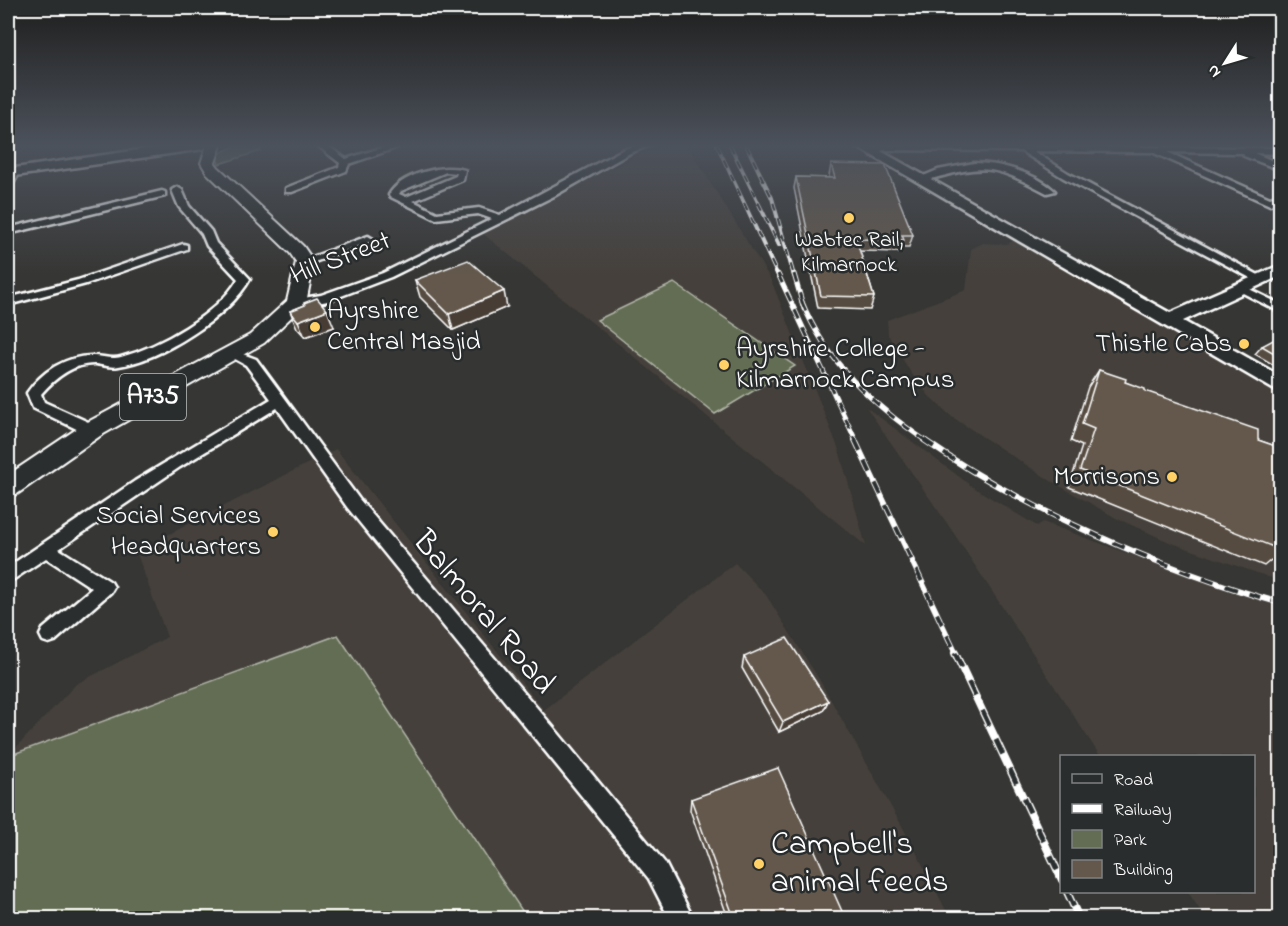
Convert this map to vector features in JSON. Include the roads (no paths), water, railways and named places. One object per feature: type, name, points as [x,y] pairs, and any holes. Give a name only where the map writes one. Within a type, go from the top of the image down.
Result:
[{"type":"main road","points":[[231,188],[297,250],[305,262],[296,303]]},
{"type":"main road","name":"Hill Street","points":[[8,487],[92,430],[232,354],[266,332],[296,303]]},
{"type":"street","points":[[289,190],[294,188]]},
{"type":"street","points":[[402,188],[394,192],[394,195],[436,216],[479,211],[501,219]]},
{"type":"street","points":[[407,200],[435,188]]},
{"type":"street","name":"Hill Street","points":[[296,303],[324,298],[387,275],[558,188]]},
{"type":"street","points":[[939,188],[1281,384]]},
{"type":"street","points":[[1045,188],[1050,191]]},
{"type":"street","points":[[1089,188],[1260,279]]},
{"type":"street","points":[[1239,188],[1270,202],[1281,198]]},
{"type":"street","points":[[92,430],[38,405],[34,393],[48,377],[67,365],[91,360],[117,362],[151,352],[190,330],[240,291],[244,279],[211,244],[207,233],[184,207],[177,190]]},
{"type":"street","points":[[8,231],[162,194]]},
{"type":"street","points":[[305,262],[368,239]]},
{"type":"street","points":[[8,302],[82,282],[183,247]]},
{"type":"street","points":[[1170,320],[1281,270]]},
{"type":"street","points":[[1241,288],[1281,309]]},
{"type":"street","name":"Balmoral Road","points":[[232,354],[251,362],[372,528],[547,735],[657,871],[681,918]]},
{"type":"street","points":[[8,576],[151,478],[279,401]]},
{"type":"street","points":[[45,549],[105,587],[49,635]]},
{"type":"railway","points":[[737,188],[778,276]]},
{"type":"railway","points":[[751,188],[779,245]]},
{"type":"railway","points":[[767,188],[794,276]]},
{"type":"railway","points":[[778,274],[856,441]]},
{"type":"railway","points":[[794,274],[802,302]]},
{"type":"railway","points":[[802,302],[824,344],[854,381],[888,413],[926,441]]},
{"type":"railway","points":[[802,302],[804,309]]},
{"type":"railway","points":[[855,440],[956,654]]},
{"type":"railway","points":[[924,440],[1005,490],[1096,535],[1189,573],[1280,603]]},
{"type":"railway","points":[[955,653],[1060,876]]},
{"type":"railway","points":[[1067,893],[1079,918]]},
{"type":"place","name":"Wabtec Rail, Kilmarnock","points":[[849,218]]},
{"type":"place","name":"Ayrshire Central Masjid","points":[[315,327]]},
{"type":"place","name":"Thistle Cabs","points":[[1244,344]]},
{"type":"place","name":"Ayrshire College - Kilmarnock Campus","points":[[724,365]]},
{"type":"place","name":"Morrisons","points":[[1172,477]]},
{"type":"place","name":"Social Services Headquarters","points":[[273,532]]},
{"type":"place","name":"Campbell's animal feeds","points":[[759,864]]}]
